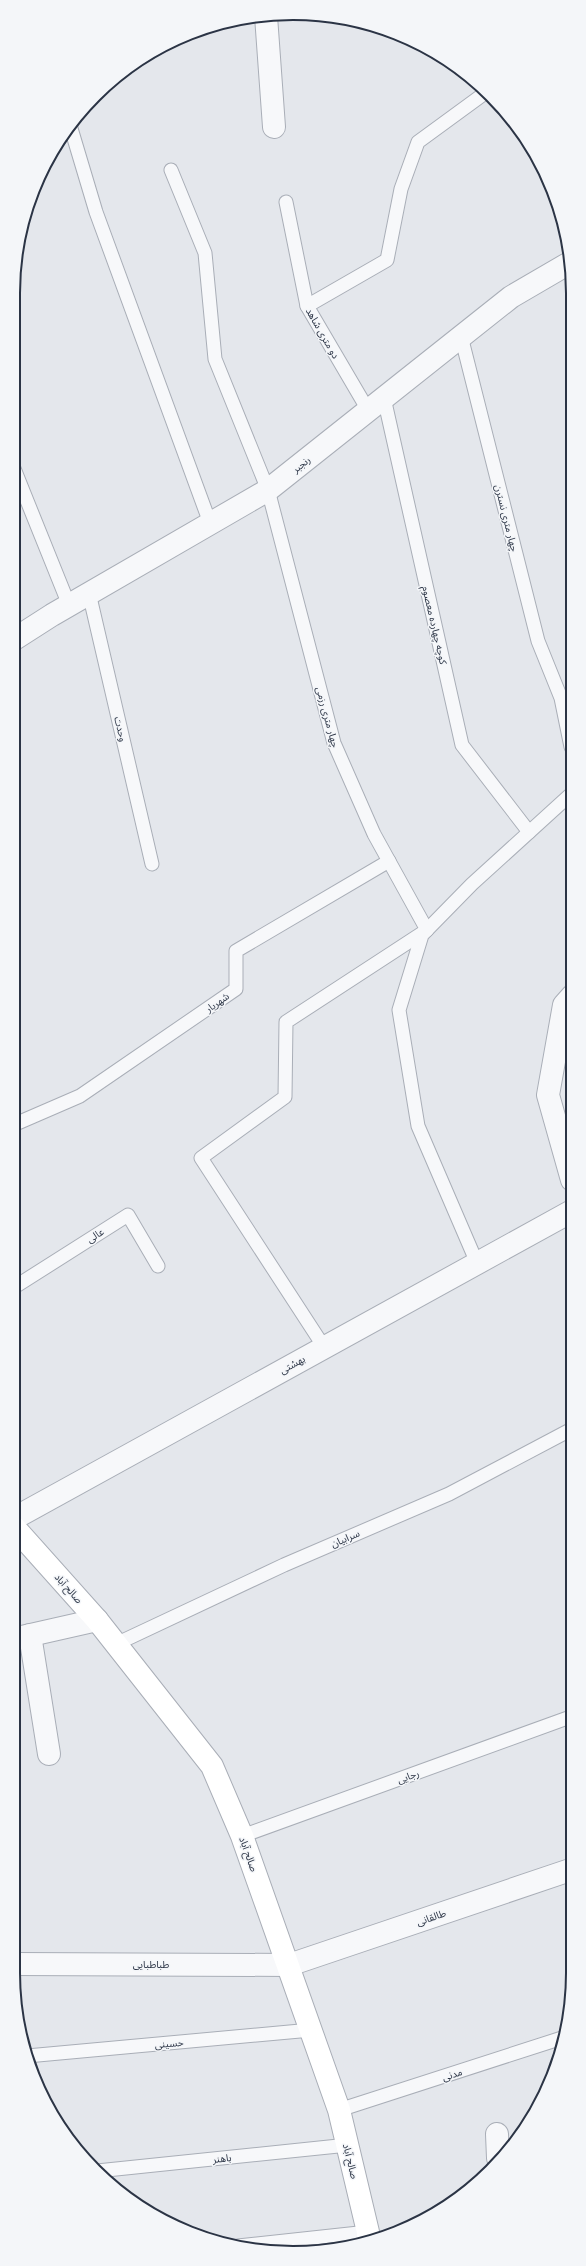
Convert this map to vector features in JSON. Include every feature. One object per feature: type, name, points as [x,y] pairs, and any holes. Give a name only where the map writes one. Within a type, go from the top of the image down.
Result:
[{"type":"street","points":[[266,21],[274,127]]},
{"type":"street","name":"رنجبر","points":[[20,636],[89,593],[268,490],[511,297],[564,266]]},
{"type":"street","points":[[566,1002],[564,1004],[548,1095],[566,1159]]},
{"type":"street","name":"بهشتی","points":[[20,1515],[566,1214]]},
{"type":"street","name":"صالح آباد","points":[[20,1534],[97,1620],[212,1766],[242,1836],[289,1965],[339,2110],[368,2236]]},
{"type":"street","points":[[48,1754],[22,1637],[97,1620]]},
{"type":"street","name":"طالقانی","points":[[289,1965],[566,1871]]},
{"type":"street","name":"طباطبایی","points":[[20,1964],[289,1965]]},
{"type":"street","points":[[497,2134],[498,2153]]},
{"type":"lane","points":[[307,306],[387,260],[401,189],[418,142],[481,96]]},
{"type":"lane","points":[[72,132],[96,212],[210,523]]},
{"type":"lane","name":"چهار متری رزمی","points":[[171,170],[205,253],[215,359],[268,490],[334,743],[374,834],[427,930]]},
{"type":"lane","name":"دو متری شاهد","points":[[286,202],[307,306],[376,404]]},
{"type":"lane","name":"چهار متری نسترن","points":[[461,336],[538,641],[561,698],[566,722]]},
{"type":"lane","name":"کوچه چهارده معصوم","points":[[376,404],[462,745],[529,832]]},
{"type":"lane","points":[[20,483],[69,605]]},
{"type":"lane","name":"وحدت","points":[[89,593],[152,864]]},
{"type":"lane","points":[[477,1263],[418,1126],[399,1010],[422,935],[472,884],[566,799]]},
{"type":"lane","name":"شهریار","points":[[20,1122],[80,1096],[236,989],[236,951],[389,861]]},
{"type":"lane","points":[[324,1347],[201,1158],[284,1097],[286,1022],[427,930]]},
{"type":"lane","name":"عالی","points":[[20,1284],[128,1215],[158,1266]]},
{"type":"lane","name":"سرابیان","points":[[116,1644],[284,1565],[449,1494],[566,1432]]},
{"type":"lane","name":"رجایی","points":[[242,1836],[566,1719]]},
{"type":"lane","name":"حسینی","points":[[32,2056],[311,2030]]},
{"type":"lane","name":"مدنی","points":[[339,2110],[558,2039]]},
{"type":"lane","name":"باهنر","points":[[105,2170],[348,2145]]},
{"type":"lane","points":[[262,2244],[362,2237]]}]
